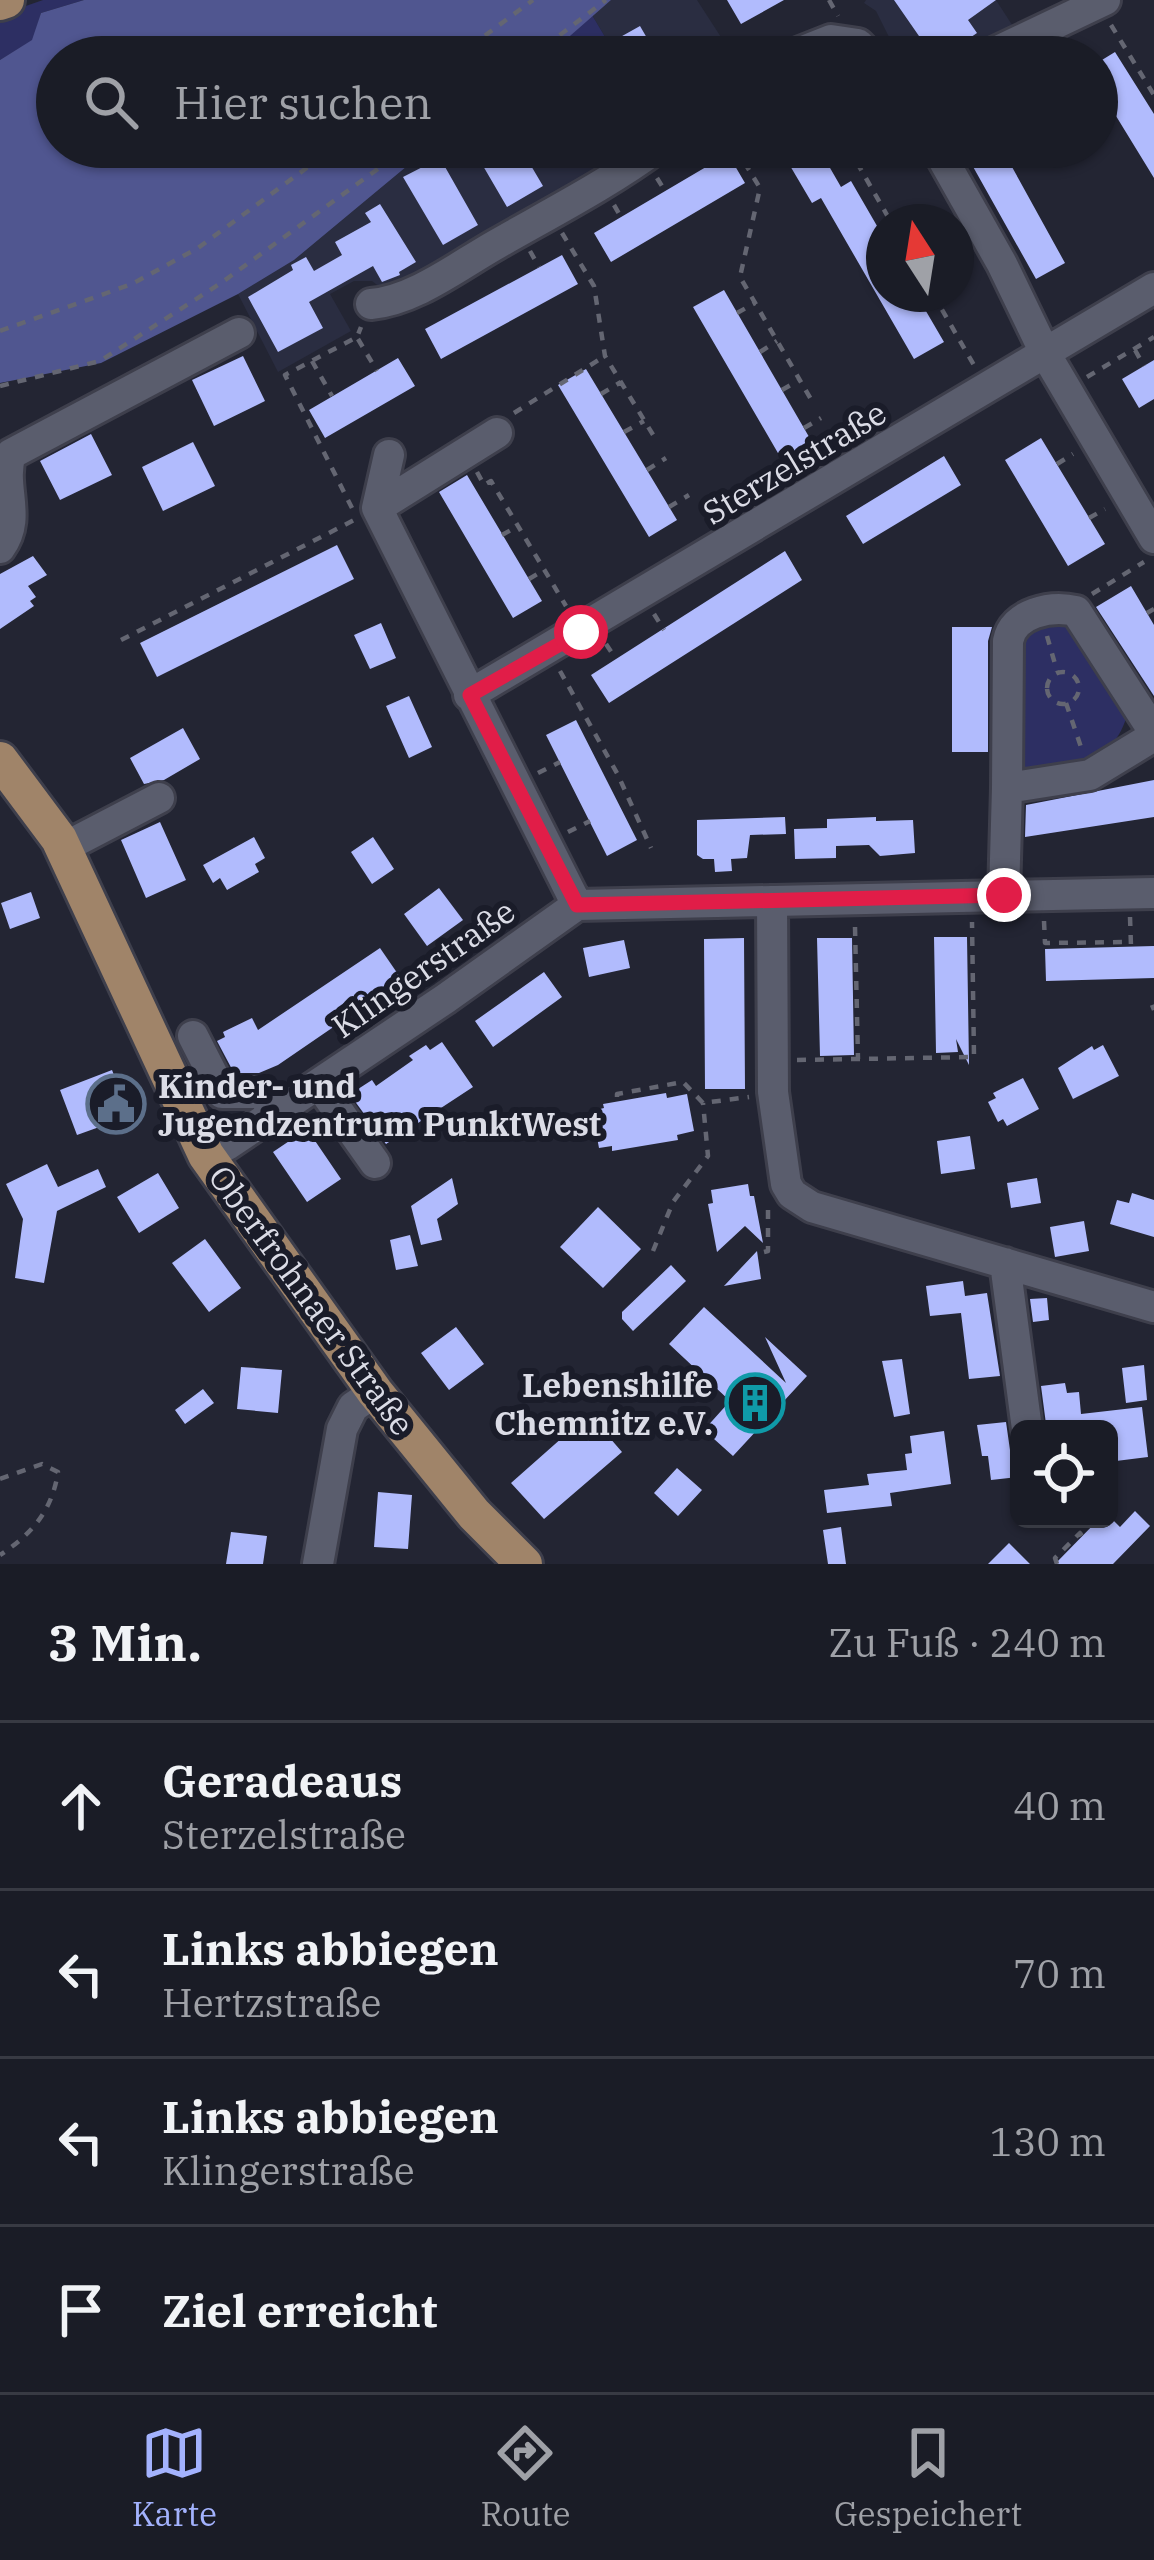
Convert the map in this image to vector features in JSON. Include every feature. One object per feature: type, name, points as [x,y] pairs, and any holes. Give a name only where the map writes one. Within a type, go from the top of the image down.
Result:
[{"type":"main road","name":"Oberfrohnaer Straße","points":[[0,760],[25,788],[63,848],[206,1155],[375,1392],[474,1514],[524,1564]]},
{"type":"street","points":[[1030,36],[1102,2]]},
{"type":"street","points":[[371,304],[393,302],[624,168]]},
{"type":"street","points":[[948,168],[1046,353],[1154,538]]},
{"type":"street","name":"Sterzelstraße","points":[[470,695],[1154,289]]},
{"type":"street","points":[[0,548],[11,531],[7,465],[11,454],[238,334]]},
{"type":"street","points":[[377,508],[496,433]]},
{"type":"street","points":[[389,455],[377,508],[577,905],[1154,892]]},
{"type":"street","points":[[1004,895],[1010,627],[1041,613],[1076,611],[1154,734],[1090,775],[1007,788]]},
{"type":"street","points":[[63,848],[159,798]]},
{"type":"street","points":[[772,901],[773,1092],[791,1194],[812,1208],[1154,1306]]},
{"type":"street","name":"Klingerstraße","points":[[206,1155],[319,1084],[577,905]]},
{"type":"street","points":[[193,1036],[222,1093],[263,1093],[274,1114]]},
{"type":"street","points":[[319,1084],[375,1163]]},
{"type":"street","points":[[1005,1263],[1027,1420]]},
{"type":"street","points":[[318,1564],[342,1429],[353,1407],[375,1392]]},
{"type":"path","points":[[484,36],[533,0]]},
{"type":"path","points":[[558,36],[605,0]]},
{"type":"path","points":[[1102,2],[1154,95]]},
{"type":"path","points":[[1129,73],[1138,68]]},
{"type":"path","points":[[0,331],[149,275],[198,248],[306,168]]},
{"type":"path","points":[[0,386],[100,361],[221,283],[379,168]]},
{"type":"path","points":[[748,168],[760,188],[740,277],[812,401]]},
{"type":"path","points":[[860,168],[881,204]]},
{"type":"path","points":[[873,204],[879,201]]},
{"type":"path","points":[[550,214],[594,286],[605,356],[655,438]]},
{"type":"path","points":[[737,313],[755,303]]},
{"type":"path","points":[[121,640],[357,518],[285,375],[357,337],[371,304]]},
{"type":"path","points":[[928,315],[934,312]]},
{"type":"path","points":[[943,312],[987,388]]},
{"type":"path","points":[[357,337],[376,371]]},
{"type":"path","points":[[1067,390],[1154,338]]},
{"type":"path","points":[[760,352],[777,341]]},
{"type":"path","points":[[1134,350],[1144,366]]},
{"type":"path","points":[[496,433],[519,408],[605,356]]},
{"type":"path","points":[[312,361],[332,396]]},
{"type":"path","points":[[782,390],[799,380]]},
{"type":"path","points":[[602,394],[621,382]]},
{"type":"path","points":[[804,428],[821,418]]},
{"type":"path","points":[[624,432],[644,421]]},
{"type":"path","points":[[465,453],[484,485]]},
{"type":"path","points":[[647,470],[667,458]]},
{"type":"path","points":[[476,490],[491,481],[581,632]]},
{"type":"path","points":[[669,507],[688,495]]},
{"type":"path","points":[[502,535],[518,526]]},
{"type":"path","points":[[316,539],[322,552]]},
{"type":"path","points":[[1076,611],[1079,602],[1154,556]]},
{"type":"path","points":[[277,560],[283,572]]},
{"type":"path","points":[[529,579],[544,570]]},
{"type":"path","points":[[238,579],[244,591]]},
{"type":"path","points":[[199,600],[204,611]]},
{"type":"path","points":[[1041,613],[1058,673]]},
{"type":"path","points":[[160,620],[165,630]]},
{"type":"path","points":[[549,650],[618,776],[651,848]]},
{"type":"path","points":[[1058,673],[1070,674],[1078,684],[1076,696],[1066,703],[1054,700],[1047,690],[1049,679],[1058,673]]},
{"type":"path","points":[[1066,703],[1090,775]]},
{"type":"path","points":[[1043,895],[1045,944],[1131,944],[1130,917]]},
{"type":"path","points":[[773,1060],[974,1057],[971,896]]},
{"type":"path","points":[[854,899],[858,1059]]},
{"type":"path","points":[[617,1097],[682,1082],[703,1103],[708,1156],[673,1202],[652,1251]]},
{"type":"path","points":[[703,1103],[761,1095]]},
{"type":"path","points":[[764,1252],[768,1251],[763,1209],[772,1189]]},
{"type":"path","points":[[0,1479],[42,1464],[58,1472],[54,1495],[38,1523],[26,1538],[0,1555]]},
{"type":"path","points":[[1057,1564],[1054,1558],[1080,1533],[1082,1536]]},
{"type":"shaded area","points":[[43,0],[84,0],[41,13],[33,40],[0,60],[0,15]]},
{"type":"shaded area","points":[[84,0],[611,0],[570,36],[36,36],[36,168],[405,168],[294,260],[238,294],[101,363],[0,383],[0,60],[32,40],[41,13]]},
{"type":"shaded area","points":[[611,0],[697,0],[720,36],[604,36],[592,15]]},
{"type":"shaded area","points":[[996,0],[1016,31],[1006,36],[888,36],[876,11],[864,3]]},
{"type":"shaded area","points":[[592,15],[604,36],[569,36]]},
{"type":"shaded area","points":[[405,168],[596,168],[598,172],[417,282],[385,291],[372,281],[354,281],[330,294],[351,331],[278,372],[238,294],[294,260]]},
{"type":"shaded area","points":[[1064,614],[1128,710],[1123,727],[1102,755],[1071,772],[1036,774],[1019,769],[1018,628]]},
{"type":"building","points":[[727,0],[784,0],[741,24]]},
{"type":"building","points":[[894,0],[996,0],[968,20],[977,33],[973,36],[919,36]]},
{"type":"building","points":[[640,26],[646,36],[622,36]]},
{"type":"building","points":[[1118,57],[1154,114],[1154,178],[1118,119]]},
{"type":"building","points":[[421,168],[446,168],[478,225],[443,245],[403,177]]},
{"type":"building","points":[[484,168],[532,168],[543,186],[507,207]]},
{"type":"building","points":[[704,168],[736,168],[745,183],[611,262],[594,233]]},
{"type":"building","points":[[791,168],[830,168],[841,187],[851,181],[866,207],[866,276],[821,198],[812,203]]},
{"type":"building","points":[[974,168],[1013,168],[1065,263],[1036,279]]},
{"type":"building","points":[[380,204],[416,262],[382,282],[373,266],[309,302],[323,328],[278,352],[248,297],[306,257],[314,271],[342,255],[335,242],[371,222],[365,213]]},
{"type":"building","points":[[562,255],[578,284],[441,359],[425,329]]},
{"type":"building","points":[[724,290],[812,442],[782,460],[693,307]]},
{"type":"building","points":[[887,312],[926,312],[944,342],[914,359]]},
{"type":"building","points":[[243,356],[265,401],[214,426],[192,380]]},
{"type":"building","points":[[398,358],[415,386],[325,438],[309,410]]},
{"type":"building","points":[[1154,360],[1154,399],[1139,408],[1122,379]]},
{"type":"building","points":[[586,369],[677,520],[649,537],[558,385]]},
{"type":"building","points":[[91,434],[112,475],[60,500],[40,461]]},
{"type":"building","points":[[1041,438],[1105,544],[1068,566],[1005,460]]},
{"type":"building","points":[[193,442],[215,486],[163,511],[142,467]]},
{"type":"building","points":[[944,456],[961,485],[863,544],[846,516]]},
{"type":"building","points":[[467,475],[542,601],[513,618],[439,492]]},
{"type":"building","points":[[337,545],[354,579],[157,677],[140,643]]},
{"type":"building","points":[[785,551],[802,580],[609,703],[591,675]]},
{"type":"building","points":[[33,556],[47,575],[28,586],[36,597],[30,601],[34,606],[0,629],[0,574]]},
{"type":"building","points":[[1131,586],[1154,625],[1154,696],[1096,607]]},
{"type":"building","points":[[381,623],[396,658],[370,669],[354,635]]},
{"type":"building","points":[[952,627],[992,627],[988,752],[952,752]]},
{"type":"building","points":[[409,696],[432,747],[409,758],[386,706]]},
{"type":"building","points":[[576,720],[637,840],[607,856],[546,735]]},
{"type":"building","points":[[183,728],[200,759],[164,780],[144,784],[130,758]]},
{"type":"building","points":[[1154,780],[1154,817],[1025,837],[1026,805]]},
{"type":"building","points":[[785,817],[786,834],[750,835],[747,858],[731,859],[732,871],[715,872],[714,859],[697,855],[697,820]]},
{"type":"building","points":[[876,817],[876,821],[913,820],[915,853],[880,856],[869,845],[836,846],[836,858],[795,859],[794,829],[827,828],[827,819]]},
{"type":"building","points":[[160,822],[186,880],[146,898],[121,840]]},
{"type":"building","points":[[254,837],[265,858],[255,864],[259,872],[227,890],[220,878],[213,883],[203,865]]},
{"type":"building","points":[[373,837],[394,869],[372,884],[351,852]]},
{"type":"building","points":[[439,888],[463,920],[427,946],[404,914]]},
{"type":"building","points":[[31,892],[40,918],[10,929],[1,903]]},
{"type":"building","points":[[934,937],[967,937],[969,1065],[956,1039],[958,1052],[936,1053]]},
{"type":"building","points":[[744,938],[745,1089],[705,1089],[704,939]]},
{"type":"building","points":[[817,938],[852,938],[854,1055],[820,1056]]},
{"type":"building","points":[[624,940],[630,968],[589,977],[583,948]]},
{"type":"building","points":[[1154,946],[1154,978],[1046,981],[1045,949]]},
{"type":"building","points":[[380,948],[402,980],[278,1065],[259,1073],[234,1073],[217,1041],[225,1037],[223,1032],[252,1018],[258,1030]]},
{"type":"building","points":[[544,972],[562,997],[493,1047],[475,1021]]},
{"type":"building","points":[[442,1042],[473,1087],[386,1144],[354,1100],[359,1097],[355,1091],[372,1080],[376,1086],[413,1060],[409,1056]]},
{"type":"building","points":[[1103,1045],[1119,1076],[1073,1099],[1058,1068],[1092,1046],[1094,1050]]},
{"type":"building","points":[[112,1070],[130,1116],[77,1135],[60,1090]]},
{"type":"building","points":[[1023,1078],[1039,1109],[1007,1126],[1003,1119],[998,1122],[988,1102],[996,1098],[993,1093]]},
{"type":"building","points":[[666,1093],[667,1098],[687,1094],[694,1131],[677,1135],[678,1140],[612,1151],[612,1146],[599,1148],[592,1111],[604,1108],[603,1104]]},
{"type":"building","points":[[307,1129],[341,1179],[307,1202],[273,1152]]},
{"type":"building","points":[[970,1136],[975,1169],[941,1174],[937,1141]]},
{"type":"building","points":[[47,1164],[58,1187],[98,1169],[106,1187],[57,1211],[44,1283],[15,1278],[23,1219],[6,1184]]},
{"type":"building","points":[[158,1173],[179,1208],[139,1233],[117,1197]]},
{"type":"building","points":[[452,1178],[458,1204],[437,1219],[442,1240],[421,1245],[411,1206]]},
{"type":"building","points":[[1037,1178],[1041,1203],[1011,1208],[1007,1183]]},
{"type":"building","points":[[748,1184],[763,1243],[745,1226],[717,1252],[708,1204],[713,1203],[711,1190]]},
{"type":"building","points":[[1132,1193],[1154,1200],[1154,1237],[1110,1224],[1117,1200],[1129,1203]]},
{"type":"building","points":[[598,1207],[641,1249],[603,1288],[560,1247]]},
{"type":"building","points":[[1084,1221],[1089,1251],[1055,1257],[1050,1227]]},
{"type":"building","points":[[410,1235],[418,1266],[396,1270],[390,1240]]},
{"type":"building","points":[[205,1239],[241,1288],[209,1312],[172,1263]]},
{"type":"building","points":[[757,1251],[761,1279],[724,1286]]},
{"type":"building","points":[[671,1265],[686,1281],[633,1331],[622,1312]]},
{"type":"building","points":[[963,1281],[965,1296],[987,1293],[1000,1376],[969,1379],[961,1313],[930,1316],[926,1286]]},
{"type":"building","points":[[1047,1298],[1049,1320],[1033,1322],[1030,1299]]},
{"type":"building","points":[[704,1307],[786,1383],[765,1337],[807,1376],[733,1456],[704,1430],[730,1401],[669,1344]]},
{"type":"building","points":[[456,1327],[484,1364],[449,1390],[421,1353]]},
{"type":"building","points":[[902,1359],[910,1414],[894,1417],[882,1361]]},
{"type":"building","points":[[1144,1365],[1147,1400],[1126,1403],[1122,1368]]},
{"type":"building","points":[[241,1367],[282,1370],[278,1413],[237,1409]]},
{"type":"building","points":[[1065,1383],[1067,1393],[1079,1392],[1081,1414],[1142,1407],[1148,1457],[1118,1461],[1118,1420],[1045,1420],[1041,1386]]},
{"type":"building","points":[[203,1389],[214,1403],[185,1424],[175,1410]]},
{"type":"building","points":[[589,1414],[622,1452],[544,1519],[511,1483]]},
{"type":"building","points":[[1006,1422],[1010,1478],[991,1480],[977,1425]]},
{"type":"building","points":[[944,1431],[951,1484],[890,1493],[892,1506],[827,1513],[824,1490],[869,1485],[867,1474],[907,1470],[910,1436]]},
{"type":"building","points":[[677,1468],[702,1490],[678,1516],[654,1493]]},
{"type":"building","points":[[378,1492],[412,1495],[408,1549],[374,1547]]},
{"type":"building","points":[[1135,1511],[1150,1526],[1113,1564],[1055,1564],[1090,1528],[1120,1527]]},
{"type":"building","points":[[841,1527],[846,1564],[828,1564],[823,1530]]},
{"type":"building","points":[[231,1532],[267,1536],[263,1564],[226,1564]]},
{"type":"building","points":[[1009,1543],[1030,1564],[988,1564]]},
{"type":"place","name":"Kinder- und Jugendzentrum PunktWest","points":[[116,1104]]},
{"type":"place","name":"Lebenshilfe Chemnitz e.V.","points":[[755,1403]]},
{"type":"route","points":[[581,632],[470,695],[577,905],[1004,895]]}]
